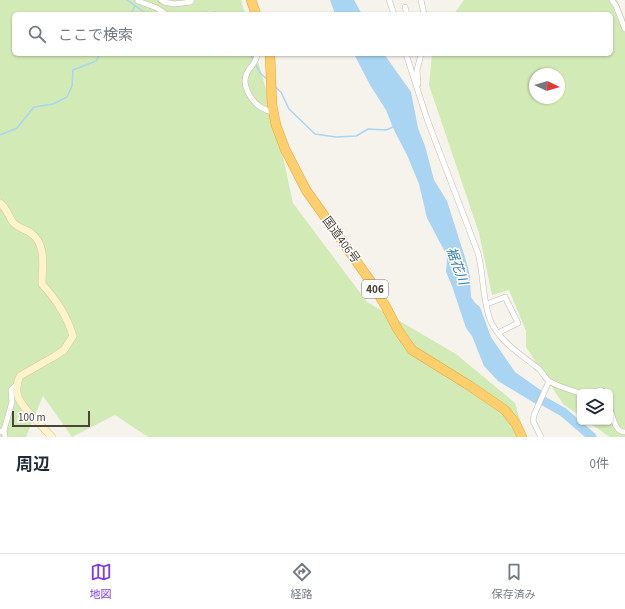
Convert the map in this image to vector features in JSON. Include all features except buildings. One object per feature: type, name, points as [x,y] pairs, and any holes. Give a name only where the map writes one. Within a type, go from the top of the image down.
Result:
[{"type":"highway","points":[[251,0],[255,12]]},
{"type":"highway","name":"406","points":[[270,56],[273,109]]},
{"type":"highway","name":"国道406号","points":[[273,109],[276,125],[285,150],[306,190],[371,282],[398,330],[412,350],[505,410],[516,424],[522,437]]},
{"type":"main road","points":[[0,203],[9,214],[12,222],[31,233],[39,242],[42,250],[42,284],[58,303],[74,336],[64,350],[20,376],[17,384],[17,393],[20,401],[52,437]]},
{"type":"street","points":[[139,0],[138,1],[157,8],[163,12]]},
{"type":"street","points":[[162,0],[164,2],[174,4],[191,2],[192,0]]},
{"type":"street","points":[[389,0],[393,12]]},
{"type":"street","points":[[421,0],[424,12]]},
{"type":"street","points":[[612,0],[625,29]]},
{"type":"street","points":[[405,7],[406,12]]},
{"type":"street","points":[[257,56],[256,60],[244,80],[245,84],[249,93],[259,105],[273,109]]},
{"type":"street","points":[[407,56],[430,126],[481,262],[491,322],[498,333],[512,349],[540,370],[548,382],[577,393]]},
{"type":"street","points":[[418,88],[417,70],[420,56]]},
{"type":"street","points":[[487,304],[505,297],[518,323],[498,333]]},
{"type":"street","points":[[541,437],[533,420],[548,382]]},
{"type":"street","points":[[5,437],[2,431],[12,402],[11,390],[17,384]]},
{"type":"street","points":[[613,418],[617,429],[621,432],[625,432]]},
{"type":"green space","points":[[0,0],[241,0],[244,12],[12,12],[12,56],[257,56],[276,125],[293,203],[367,302],[456,354],[515,403],[525,437],[148,437],[115,415],[72,437],[43,396],[26,437],[0,437]]},
{"type":"green space","points":[[464,0],[617,0],[625,19],[625,437],[610,437],[592,425],[613,425],[613,389],[577,389],[577,414],[563,404],[526,347],[526,331],[509,290],[492,295],[479,233],[429,85],[432,56],[613,56],[613,12],[455,12]]},
{"type":"water","points":[[330,0],[354,0],[361,12],[334,12]]},
{"type":"water","points":[[355,56],[385,56],[411,92],[418,128],[425,146],[434,180],[447,201],[468,267],[471,297],[480,307],[491,337],[515,372],[542,391],[536,404],[498,381],[484,366],[472,336],[466,328],[446,272],[447,258],[427,218],[419,184],[386,110],[370,85]]},
{"type":"waterway","points":[[127,0],[144,12]]},
{"type":"waterway","points":[[132,12],[135,6]]},
{"type":"waterway","points":[[0,135],[17,128],[34,107],[53,104],[67,97],[72,86],[73,70],[96,61],[99,56]]},
{"type":"waterway","points":[[251,56],[254,61]]},
{"type":"waterway","points":[[256,65],[260,73],[268,80]]},
{"type":"waterway","points":[[275,87],[281,92],[289,109],[315,134],[336,137],[356,136],[368,129],[386,130],[393,127]]},
{"type":"waterway","name":"裾花川","points":[[533,395],[563,412],[592,437]]}]
